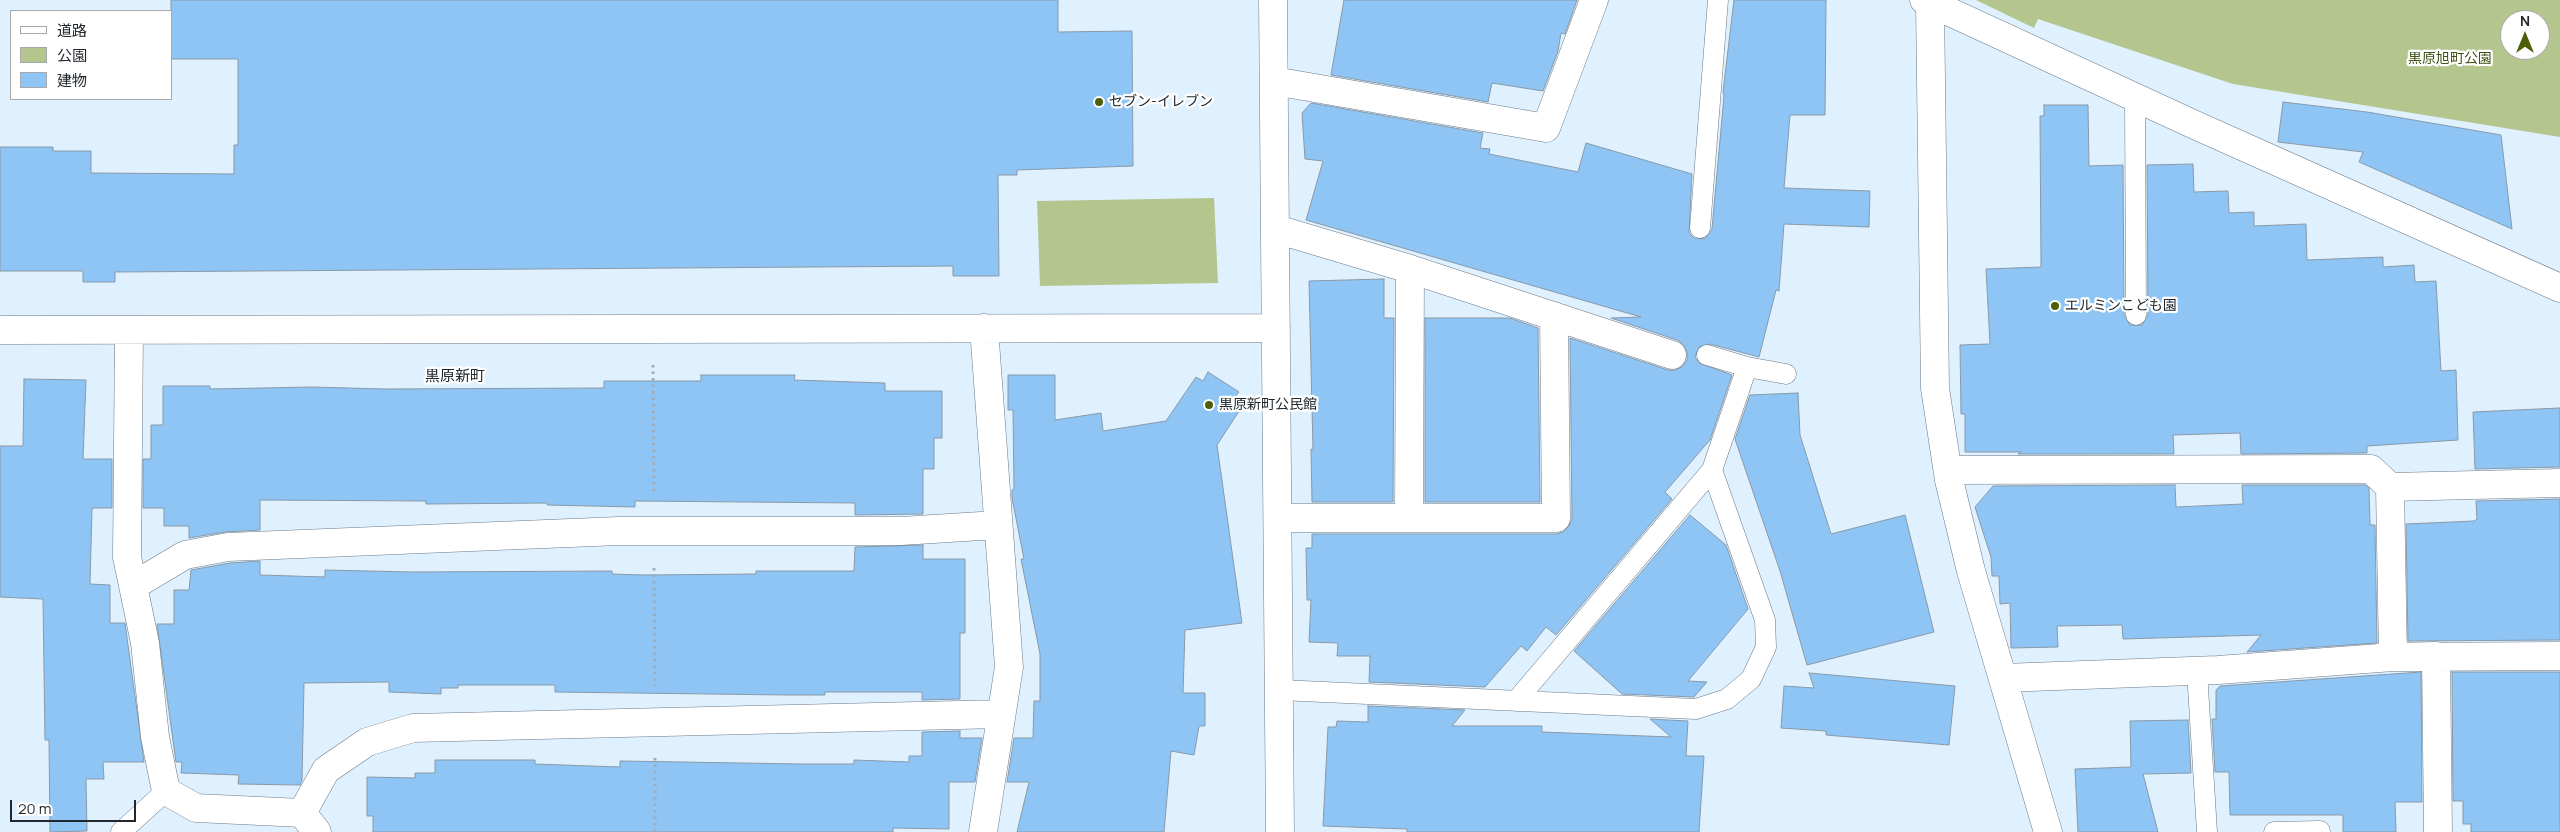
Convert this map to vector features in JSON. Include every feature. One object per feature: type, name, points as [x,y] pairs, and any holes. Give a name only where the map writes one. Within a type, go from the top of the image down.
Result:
[{"type":"street","points":[[1273,0],[1280,832]]},
{"type":"street","points":[[1274,81],[1546,128],[1580,31],[1594,0]]},
{"type":"street","points":[[2048,832],[1971,571],[1948,470],[1935,388],[1927,2],[2135,98],[2560,288]]},
{"type":"street","points":[[1276,229],[1410,269],[1672,355]]},
{"type":"street","points":[[1409,518],[1410,269]]},
{"type":"street","points":[[1278,518],[1556,518],[1554,316]]},
{"type":"street","points":[[983,832],[1009,667],[997,525],[984,328]]},
{"type":"street","points":[[0,330],[1276,328]]},
{"type":"street","points":[[129,330],[127,557],[145,643],[154,737],[166,792],[196,808],[310,822],[326,770],[367,742],[413,728],[1001,714]]},
{"type":"street","points":[[1948,470],[2371,469],[2390,487],[2560,483]]},
{"type":"street","points":[[2390,487],[2393,657]]},
{"type":"street","points":[[133,586],[185,555],[228,547],[654,532],[901,532],[997,525]]},
{"type":"street","points":[[2436,656],[2438,832]]},
{"type":"street","points":[[2003,678],[2197,671],[2393,657],[2560,656]]},
{"type":"lane","points":[[1700,228],[1718,0]]},
{"type":"lane","points":[[2135,98],[2136,315]]},
{"type":"lane","points":[[1707,355],[1747,367],[1786,374]]},
{"type":"lane","points":[[1516,701],[1712,470],[1747,367]]},
{"type":"lane","points":[[1280,690],[1696,710],[1727,699],[1751,679],[1766,647],[1765,620],[1712,470]]},
{"type":"lane","points":[[2197,671],[2207,832]]},
{"type":"lane","points":[[121,832],[166,792]]},
{"type":"lane","points":[[2274,832],[2320,831]]},
{"type":"path","points":[[653,328],[655,832]]},
{"type":"green space","name":"黒原旭町公園","points":[[1976,0],[2560,0],[2560,137],[2233,84],[2038,19],[2034,28]]},
{"type":"green space","points":[[1214,198],[1218,283],[1040,286],[1037,201]]},
{"type":"building","points":[[171,0],[1058,0],[1058,32],[1132,31],[1133,166],[1017,170],[1017,175],[998,175],[999,276],[953,276],[953,266],[115,272],[115,282],[83,282],[83,271],[0,271],[0,147],[53,147],[53,151],[91,151],[91,173],[234,174],[234,145],[238,145],[238,59],[172,59]]},
{"type":"building","points":[[1344,0],[1577,0],[1565,34],[1561,33],[1558,51],[1543,91],[1492,83],[1488,102],[1331,75]]},
{"type":"building","points":[[1734,0],[1826,0],[1825,115],[1790,115],[1784,188],[1870,191],[1869,227],[1784,224],[1779,291],[1776,290],[1759,357],[1710,344],[1699,347],[1695,357],[1699,363],[1732,375],[1710,440],[1665,492],[1672,499],[1556,635],[1546,627],[1527,651],[1521,646],[1485,687],[1369,682],[1370,656],[1337,656],[1338,643],[1309,642],[1311,600],[1307,600],[1306,548],[1312,548],[1312,534],[1556,534],[1563,532],[1569,526],[1572,518],[1570,338],[1668,370],[1682,367],[1687,360],[1687,352],[1684,345],[1677,340],[1611,318],[1641,317],[1306,220],[1323,161],[1305,159],[1302,113],[1311,103],[1483,133],[1480,148],[1490,149],[1489,154],[1578,172],[1586,143],[1692,174],[1689,233],[1694,238],[1705,239],[1712,229],[1723,92]]},
{"type":"building","points":[[2283,102],[2367,112],[2501,135],[2512,229],[2359,162],[2363,152],[2278,142]]},
{"type":"building","points":[[2044,105],[2088,105],[2089,166],[2123,165],[2124,315],[2130,325],[2142,325],[2148,315],[2147,165],[2193,164],[2194,192],[2228,191],[2229,213],[2254,212],[2254,226],[2306,224],[2307,260],[2383,257],[2383,267],[2414,265],[2415,282],[2436,281],[2441,371],[2456,370],[2458,440],[2367,446],[2367,453],[2241,454],[2240,433],[2173,435],[2174,454],[1965,452],[1965,414],[1961,414],[1960,345],[1990,344],[1986,269],[2041,267],[2040,116],[2044,116]]},
{"type":"building","points":[[1384,279],[1384,318],[1394,318],[1393,502],[1312,502],[1311,449],[1313,450],[1309,281]]},
{"type":"building","points":[[1425,318],[1510,318],[1538,328],[1540,502],[1425,502]]},
{"type":"building","points":[[1208,372],[1239,392],[1233,399],[1243,405],[1217,445],[1242,623],[1185,630],[1183,693],[1205,693],[1205,726],[1199,726],[1194,755],[1171,751],[1164,832],[1017,832],[1029,782],[1007,782],[1014,738],[1033,738],[1034,701],[1040,701],[1040,654],[1021,559],[1024,559],[1012,498],[1012,490],[1014,489],[1013,410],[1008,410],[1008,375],[1055,375],[1055,420],[1101,413],[1103,431],[1166,421],[1196,377],[1203,381]]},
{"type":"building","points":[[701,375],[795,375],[794,380],[885,383],[885,391],[942,391],[942,438],[934,438],[934,469],[923,469],[923,514],[855,515],[855,503],[635,501],[635,507],[547,505],[547,503],[426,504],[426,501],[260,500],[260,530],[225,532],[189,538],[189,526],[164,526],[164,508],[143,508],[143,459],[151,459],[151,425],[163,425],[163,386],[210,386],[210,389],[312,387],[385,389],[604,388],[604,381],[701,381]]},
{"type":"building","points":[[24,379],[86,380],[83,459],[112,459],[112,508],[92,508],[90,584],[110,585],[110,623],[125,623],[144,762],[103,762],[104,779],[86,779],[87,831],[50,832],[49,740],[45,740],[43,599],[0,597],[0,446],[23,446]]},
{"type":"building","points":[[1798,393],[1800,435],[1831,534],[1905,515],[1934,632],[1807,665],[1780,571],[1735,439],[1750,395]]},
{"type":"building","points":[[2560,408],[2560,467],[2475,469],[2473,412]]},
{"type":"building","points":[[2175,485],[2176,507],[2243,504],[2242,485],[2365,485],[2369,488],[2370,525],[2375,525],[2377,643],[2247,652],[2261,635],[2123,639],[2122,625],[2057,626],[2058,647],[2011,648],[2010,603],[2000,604],[1999,576],[1992,576],[1991,557],[1975,507],[1993,486]]},
{"type":"building","points":[[2560,499],[2560,640],[2408,641],[2406,524],[2474,521],[2477,519],[2476,501]]},
{"type":"building","points":[[1690,515],[1726,545],[1748,609],[1688,681],[1707,682],[1694,697],[1622,694],[1574,651]]},
{"type":"building","points":[[923,545],[923,559],[965,559],[965,633],[960,633],[960,699],[922,700],[922,692],[825,692],[825,695],[786,695],[555,692],[555,685],[458,685],[458,688],[441,688],[441,694],[389,692],[389,682],[304,683],[302,780],[300,785],[238,784],[239,775],[181,773],[182,762],[176,762],[157,624],[174,624],[174,590],[189,590],[191,570],[230,563],[260,561],[260,575],[325,577],[325,570],[412,572],[612,571],[612,574],[643,575],[756,574],[756,571],[854,571],[855,547]]},
{"type":"building","points":[[2421,672],[2422,802],[2395,802],[2396,832],[2343,832],[2343,815],[2230,815],[2229,772],[2215,772],[2212,719],[2216,719],[2216,690],[2220,686]]},
{"type":"building","points":[[2452,672],[2560,672],[2560,832],[2471,832],[2471,824],[2463,824],[2463,801],[2453,801]]},
{"type":"building","points":[[1809,673],[1955,686],[1949,745],[1826,735],[1826,731],[1781,728],[1784,686],[1814,688]]},
{"type":"building","points":[[1368,706],[1465,710],[1452,726],[1542,726],[1542,732],[1671,737],[1650,719],[1688,721],[1686,756],[1704,756],[1699,832],[1407,832],[1407,829],[1323,826],[1328,727],[1336,727],[1337,721],[1368,722]]},
{"type":"building","points":[[2188,720],[2191,773],[2143,774],[2158,832],[2078,832],[2075,769],[2131,767],[2130,721]]},
{"type":"building","points":[[960,731],[960,738],[982,738],[975,782],[949,782],[949,829],[893,828],[893,832],[373,832],[373,816],[367,816],[367,777],[415,778],[415,773],[435,773],[435,760],[535,760],[535,764],[620,767],[620,761],[801,764],[854,764],[854,760],[909,762],[909,756],[922,756],[922,732]]},
{"type":"place","name":"セブン-イレブン","points":[[1099,102]]},
{"type":"place","name":"エルミンこども園","points":[[2055,306]]},
{"type":"place","name":"黒原新町公民館","points":[[1209,405]]},
{"type":"district","name":"黒原新町","points":[[455,377]]}]
